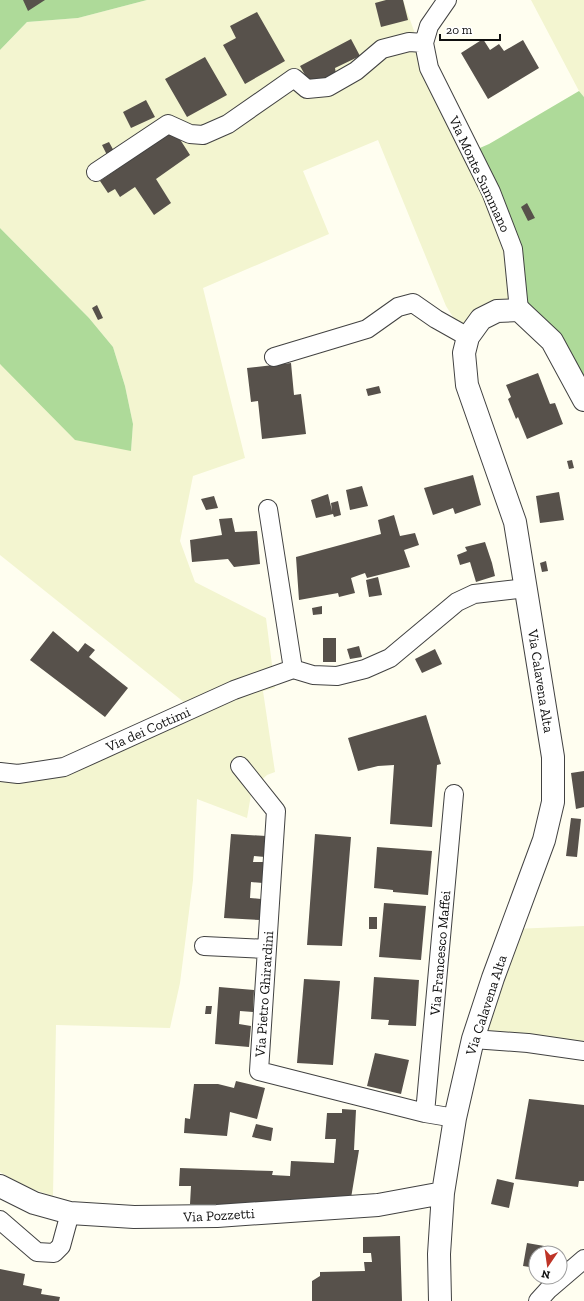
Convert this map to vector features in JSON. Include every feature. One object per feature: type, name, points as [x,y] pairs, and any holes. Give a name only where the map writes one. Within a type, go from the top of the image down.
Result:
[{"type":"street","name":"Via Monte Summano","points":[[446,0],[429,26],[424,43],[429,68],[491,192],[513,249],[519,310]]},
{"type":"street","points":[[96,172],[168,124],[190,134],[204,135],[228,124],[294,78],[307,89],[328,87],[356,71],[382,49],[409,42],[424,43]]},
{"type":"street","points":[[274,357],[367,329],[398,307],[413,303],[468,338]]},
{"type":"street","points":[[519,310],[552,341],[584,400]]},
{"type":"street","name":"Via Calavena Alta","points":[[440,1301],[439,1254],[443,1193],[455,1118],[473,1039],[493,978],[544,840],[553,802],[553,757],[515,522],[467,385],[464,353],[468,338],[481,319],[497,311],[519,310]]},
{"type":"street","points":[[268,509],[294,669],[313,676],[337,676],[364,669],[390,658],[457,602],[474,594],[526,588]]},
{"type":"street","name":"Via dei Cottimi","points":[[0,772],[18,774],[64,767],[234,690],[294,669]]},
{"type":"street","name":"Via Pietro Ghirardini","points":[[240,766],[276,811],[259,1071],[455,1118]]},
{"type":"street","name":"Via Francesco Maffei","points":[[426,1112],[454,794]]},
{"type":"street","points":[[204,946],[267,949]]},
{"type":"street","points":[[473,1039],[528,1043],[584,1051]]},
{"type":"street","name":"Via Pozzetti","points":[[0,1186],[34,1203],[70,1213],[134,1217],[217,1216],[378,1205],[443,1193]]},
{"type":"street","points":[[0,1220],[37,1252],[54,1253],[61,1246],[70,1213]]},
{"type":"street","points":[[538,1301],[548,1290],[584,1259]]},
{"type":"green space","points":[[0,0],[147,0],[78,18],[27,22],[0,50]]},
{"type":"green space","points":[[147,0],[403,0],[424,59],[513,250],[518,309],[465,336],[446,306],[378,140],[303,171],[329,234],[203,288],[245,458],[193,476],[180,541],[195,582],[266,618],[275,688],[263,691],[275,772],[267,775],[252,789],[247,818],[197,799],[193,880],[180,983],[170,1028],[56,1025],[53,1196],[26,1187],[0,1172],[0,771],[38,772],[195,711],[0,555],[0,364],[131,451],[133,424],[125,386],[113,347],[89,318],[0,228],[0,50],[27,22],[78,18]]},
{"type":"green space","points":[[531,0],[584,0],[584,97],[579,91]]},
{"type":"green space","points":[[579,91],[584,97],[584,398],[518,309],[513,250],[466,154],[489,144]]},
{"type":"green space","points":[[0,228],[89,318],[113,347],[125,386],[133,424],[131,451],[75,440],[0,364]]},
{"type":"green space","points":[[584,926],[584,1053],[472,1038],[514,929]]},
{"type":"building","points":[[23,0],[45,0],[28,11]]},
{"type":"building","points":[[386,0],[403,0],[408,20],[381,27],[375,3]]},
{"type":"building","points":[[257,12],[285,61],[245,84],[223,45],[236,38],[230,26]]},
{"type":"building","points":[[351,39],[360,56],[335,68],[336,74],[317,83],[315,79],[309,82],[300,66]]},
{"type":"building","points":[[483,39],[490,50],[499,44],[504,51],[523,40],[539,68],[488,99],[461,53]]},
{"type":"building","points":[[205,57],[227,95],[187,117],[165,79]]},
{"type":"building","points":[[146,100],[155,117],[131,128],[123,112]]},
{"type":"building","points":[[174,130],[190,155],[156,179],[171,203],[154,215],[135,187],[120,197],[115,189],[108,193],[100,181]]},
{"type":"building","points":[[109,142],[115,153],[108,157],[102,145]]},
{"type":"building","points":[[527,203],[535,218],[528,221],[521,207]]},
{"type":"building","points":[[97,305],[103,318],[98,320],[92,308]]},
{"type":"building","points":[[291,363],[294,395],[301,394],[306,434],[262,439],[258,401],[251,402],[247,368]]},
{"type":"building","points":[[538,373],[550,404],[555,403],[563,424],[527,439],[518,417],[516,419],[508,399],[511,397],[506,385]]},
{"type":"building","points":[[379,386],[381,393],[368,396],[366,389]]},
{"type":"building","points":[[572,460],[574,468],[569,469],[567,461]]},
{"type":"building","points":[[473,475],[481,505],[455,514],[453,508],[433,515],[424,488]]},
{"type":"building","points":[[362,486],[368,506],[350,510],[346,490]]},
{"type":"building","points":[[559,492],[564,520],[540,523],[536,496]]},
{"type":"building","points":[[328,494],[332,511],[331,503],[338,501],[341,515],[334,517],[333,514],[316,518],[311,500]]},
{"type":"building","points":[[214,496],[218,508],[206,510],[201,499]]},
{"type":"building","points":[[394,515],[400,536],[415,533],[419,545],[404,550],[410,567],[367,578],[365,573],[351,578],[355,593],[339,597],[338,593],[299,600],[296,557],[381,534],[378,520]]},
{"type":"building","points":[[232,518],[235,532],[257,531],[260,564],[234,567],[228,559],[192,562],[190,540],[222,535],[219,519]]},
{"type":"building","points":[[485,542],[495,576],[476,582],[470,562],[460,565],[457,555],[467,551],[465,547]]},
{"type":"building","points":[[546,561],[548,571],[542,572],[540,563]]},
{"type":"building","points":[[378,577],[382,595],[369,597],[366,580]]},
{"type":"building","points":[[322,606],[322,614],[313,615],[312,608]]},
{"type":"building","points":[[53,631],[78,652],[85,643],[95,650],[89,657],[128,688],[105,717],[30,660]]},
{"type":"building","points":[[323,638],[336,638],[336,662],[323,662]]},
{"type":"building","points":[[359,646],[362,657],[350,659],[347,649]]},
{"type":"building","points":[[435,649],[442,664],[422,673],[415,659]]},
{"type":"building","points":[[426,715],[441,764],[437,765],[432,827],[390,824],[394,765],[378,766],[358,771],[348,738]]},
{"type":"building","points":[[584,771],[584,807],[576,809],[571,773]]},
{"type":"building","points":[[571,818],[581,819],[577,857],[566,856]]},
{"type":"building","points":[[231,834],[266,836],[265,857],[254,856],[253,862],[264,862],[263,883],[251,882],[250,898],[261,899],[260,920],[224,918]]},
{"type":"building","points":[[315,834],[351,837],[342,946],[307,945]]},
{"type":"building","points":[[377,847],[432,851],[428,895],[393,892],[393,890],[374,888]]},
{"type":"building","points":[[384,903],[426,906],[421,960],[379,957]]},
{"type":"building","points":[[369,917],[377,917],[377,929],[369,929]]},
{"type":"building","points":[[374,977],[419,980],[416,1026],[388,1025],[389,1020],[371,1019]]},
{"type":"building","points":[[304,979],[340,981],[333,1065],[297,1063]]},
{"type":"building","points":[[219,987],[254,990],[253,1012],[240,1011],[239,1024],[251,1026],[249,1047],[215,1044]]},
{"type":"building","points":[[206,1006],[212,1006],[211,1014],[205,1014]]},
{"type":"building","points":[[375,1053],[409,1060],[401,1094],[367,1086]]},
{"type":"building","points":[[236,1081],[265,1088],[257,1119],[230,1112],[227,1136],[184,1133],[185,1118],[190,1119],[194,1084],[218,1084],[234,1088]]},
{"type":"building","points":[[529,1099],[584,1105],[584,1181],[579,1181],[578,1187],[515,1179]]},
{"type":"building","points":[[342,1109],[356,1110],[354,1150],[359,1150],[350,1204],[190,1204],[191,1186],[179,1186],[180,1168],[273,1171],[272,1175],[290,1176],[291,1161],[334,1163],[336,1139],[325,1139],[327,1113],[342,1113]]},
{"type":"building","points":[[256,1124],[273,1128],[271,1141],[252,1137]]},
{"type":"building","points":[[497,1179],[514,1183],[509,1208],[491,1204]]},
{"type":"building","points":[[400,1236],[402,1301],[312,1301],[312,1281],[320,1276],[320,1272],[365,1271],[364,1262],[372,1262],[371,1253],[363,1253],[363,1237]]},
{"type":"building","points":[[527,1243],[538,1245],[528,1245],[528,1267],[523,1266]]},
{"type":"building","points":[[0,1269],[25,1274],[23,1285],[42,1289],[41,1294],[60,1297],[59,1301],[0,1301]]}]
